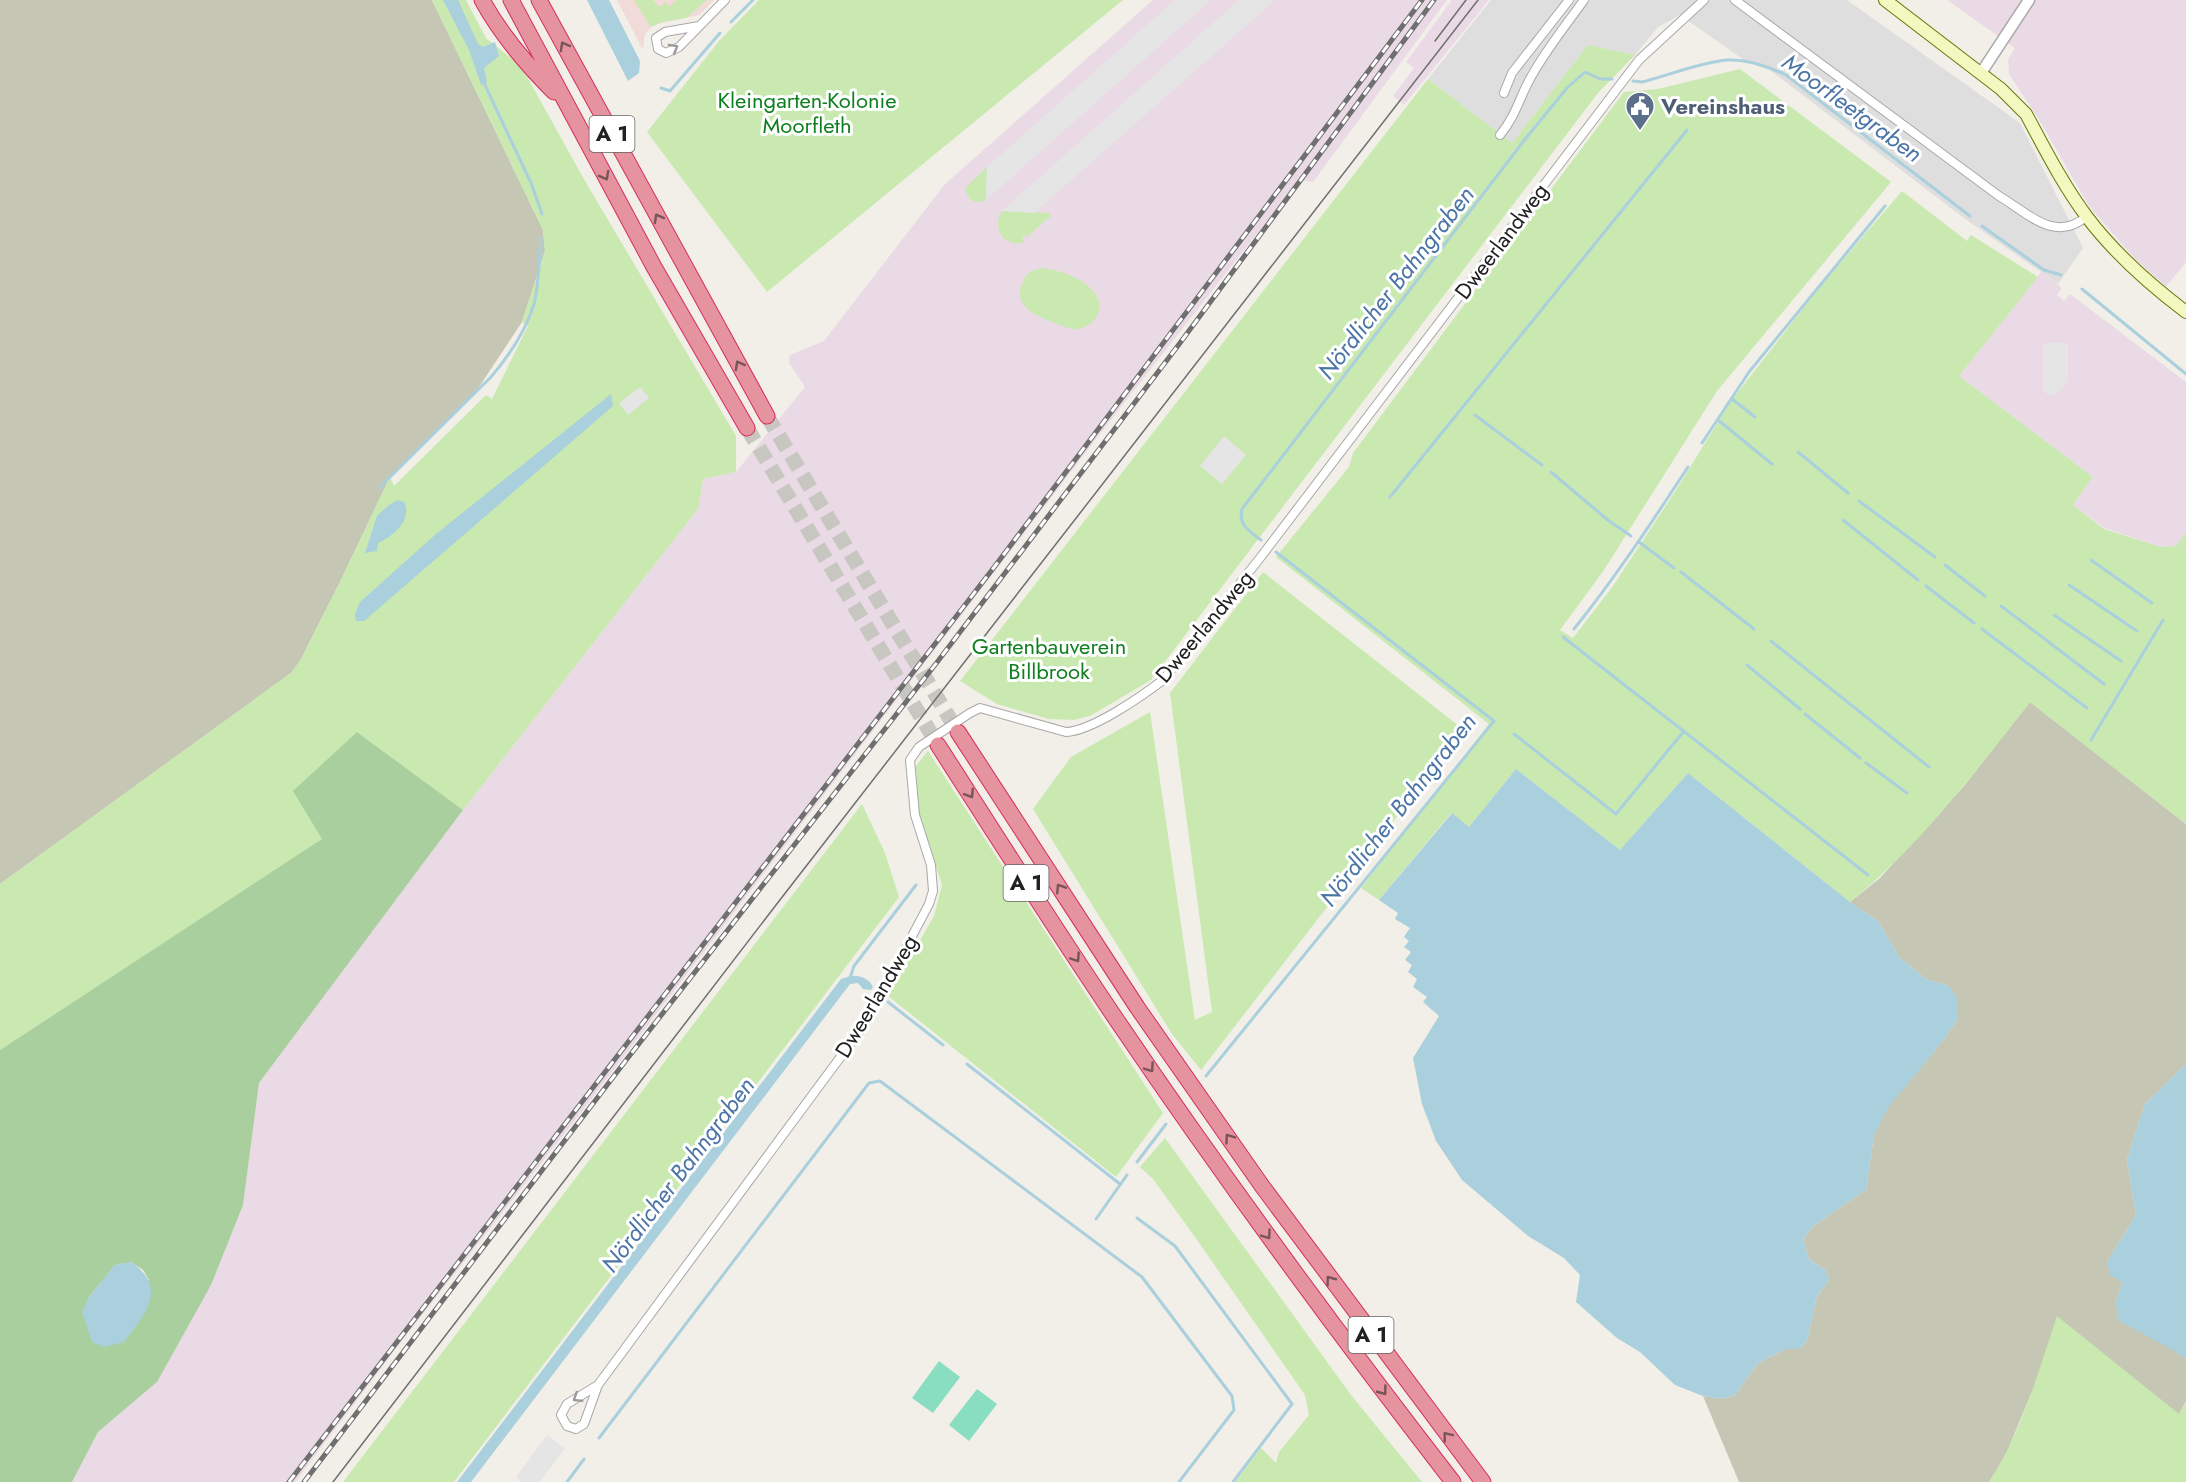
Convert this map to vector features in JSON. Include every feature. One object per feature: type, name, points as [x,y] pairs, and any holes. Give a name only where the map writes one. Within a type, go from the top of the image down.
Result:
[{"type":"highway","points":[[482,0],[492,19],[522,60],[567,106]]},
{"type":"highway","name":"A 1","points":[[511,0],[654,267],[747,428]]},
{"type":"highway","name":"A 1","points":[[539,0],[768,416]]},
{"type":"highway","name":"A 1","points":[[958,732],[1137,1007],[1262,1186],[1483,1482]]},
{"type":"highway","name":"A 1","points":[[938,745],[1026,884],[1226,1177],[1293,1272],[1453,1482]]},
{"type":"main road","points":[[1885,0],[2010,97],[2026,114],[2086,216],[2150,285],[2186,312]]},
{"type":"street","points":[[699,26],[661,33],[656,38],[658,49],[671,52],[699,26],[725,0]]},
{"type":"street","points":[[1504,93],[1506,83],[1512,74],[1569,0]]},
{"type":"street","points":[[1500,135],[1512,120],[1529,79],[1584,0]]},
{"type":"street","name":"Dweerlandweg","points":[[598,1385],[564,1407],[561,1415],[567,1426],[576,1429],[584,1424],[598,1385],[859,1032],[929,904],[933,891],[932,872],[915,815],[909,770],[910,760],[915,750],[970,712],[980,708],[1066,732],[1078,731],[1122,707],[1163,680],[1190,650],[1639,60],[1704,0]]},
{"type":"street","points":[[1734,0],[1971,175],[2039,221],[2054,228],[2067,228],[2076,225],[2086,216]]},
{"type":"street","points":[[1981,73],[2029,0]]},
{"type":"shaded area","points":[[0,0],[432,0],[543,230],[545,251],[522,322],[475,393],[390,477],[340,582],[300,661],[291,673],[0,884]]},
{"type":"shaded area","points":[[617,0],[714,0],[699,15],[653,25],[645,34],[643,50]]},
{"type":"shaded area","points":[[1153,0],[1447,0],[1313,182],[1299,180],[1099,435],[295,1482],[72,1482],[98,1432],[157,1382],[243,1205],[259,1083],[463,810],[698,509],[703,479],[736,472],[805,387],[789,363],[790,355],[824,341],[945,184]]},
{"type":"shaded area","points":[[1175,0],[1211,0],[986,200],[987,167]]},
{"type":"shaded area","points":[[1239,0],[1275,0],[1034,213],[1002,211]]},
{"type":"shaded area","points":[[1452,0],[1489,0],[1404,105],[1393,96],[1414,68],[1406,62]]},
{"type":"shaded area","points":[[1491,0],[1847,0],[2020,123],[2083,248],[2058,284],[1968,221],[1766,67],[1744,60],[1680,15],[1658,27],[1635,55],[1588,45],[1512,143],[1428,79]]},
{"type":"shaded area","points":[[1947,0],[2186,0],[2186,262],[2166,287],[2134,258],[2089,206],[2038,118],[2009,74],[2008,59],[2015,48]]},
{"type":"shaded area","points":[[2041,272],[2062,288],[2057,295],[2064,301],[2070,294],[2186,382],[2186,532],[2176,546],[2161,547],[2104,528],[2073,505],[2093,477],[1959,376]]},
{"type":"shaded area","points":[[2043,343],[2068,343],[2068,381],[2060,391],[2050,396],[2043,391]]},
{"type":"shaded area","points":[[640,387],[649,398],[628,415],[619,403]]},
{"type":"shaded area","points":[[1224,436],[1246,455],[1222,484],[1200,466]]},
{"type":"shaded area","points":[[2030,702],[2186,824],[2186,1064],[2145,1104],[2127,1160],[2136,1215],[2107,1262],[2123,1283],[2115,1302],[2186,1359],[2186,1401],[2179,1414],[2031,1394],[2004,1459],[1989,1482],[1739,1482],[1703,1396],[1723,1399],[1735,1395],[1758,1363],[1785,1349],[1799,1349],[1807,1341],[1817,1296],[1829,1280],[1825,1270],[1809,1259],[1803,1239],[1813,1226],[1866,1190],[1874,1135],[1887,1108],[1945,1038],[1958,1018],[1949,986],[1926,979],[1899,957],[1878,921],[1850,902],[1880,878],[1964,786]]},
{"type":"shaded area","points":[[547,1435],[565,1448],[540,1482],[521,1482],[516,1477]]},
{"type":"green space","points":[[432,0],[466,0],[486,38],[521,66],[585,181],[736,436],[736,472],[703,479],[698,509],[463,810],[357,732],[323,839],[0,1050],[0,884],[291,673],[300,661],[340,582],[390,477],[394,486],[486,395],[492,399],[528,326],[522,322],[545,251],[543,230]]},
{"type":"green space","points":[[634,0],[653,0],[660,7],[665,2],[669,7],[677,0],[707,0],[686,18],[662,22],[651,27]]},
{"type":"green space","name":"Kleingarten-Kolonie Moorfleth","points":[[759,0],[1123,0],[767,292],[647,132],[719,41]]},
{"type":"green space","name":"Gartenbauverein Billbrook","points":[[1588,45],[1635,55],[1598,93],[1151,680],[1090,716],[1074,720],[1049,719],[997,704],[960,681],[1428,79],[1512,143]]},
{"type":"green space","points":[[1740,69],[1891,182],[1717,391],[1604,570],[1560,630],[1573,638],[1613,586],[1731,401],[1824,282],[1902,191],[1967,241],[1971,235],[2038,277],[1959,376],[2093,477],[2073,505],[2104,529],[2161,547],[2176,546],[2186,532],[2186,824],[2030,702],[1923,833],[1876,880],[1850,902],[1688,773],[1620,850],[1516,769],[1469,827],[1451,813],[1379,900],[1361,888],[1489,724],[1276,557],[1349,467],[1353,453],[1624,92],[1658,89]]},
{"type":"green space","points":[[987,167],[986,200],[978,202],[972,200],[967,195],[966,187]]},
{"type":"green space","points":[[1002,211],[1049,213],[1051,216],[1027,237],[1025,235],[1022,238],[1025,242],[1011,243],[999,231],[998,224]]},
{"type":"green space","points":[[1042,268],[1072,276],[1091,289],[1097,297],[1099,306],[1097,316],[1092,323],[1079,329],[1069,328],[1039,316],[1023,304],[1020,292],[1023,280],[1029,273]]},
{"type":"green space","points":[[1263,572],[1464,730],[1201,1070],[1172,1034],[1033,809],[1071,757],[1150,712],[1195,1020],[1212,1012],[1170,693]]},
{"type":"green space","points":[[357,732],[463,810],[259,1083],[243,1205],[211,1285],[157,1382],[98,1432],[72,1482],[0,1482],[0,1050],[322,839],[293,791]],"holes":[[[131,1262],[143,1270],[149,1280],[89,1297],[115,1265]]]},
{"type":"green space","points":[[928,751],[1163,1113],[1116,1177],[888,996],[934,916],[942,885],[918,809],[916,766]]},
{"type":"green space","points":[[862,804],[885,853],[899,897],[454,1482],[343,1482]]},
{"type":"green space","points":[[1165,1138],[1351,1395],[1422,1482],[1235,1482],[1261,1448],[1276,1463],[1279,1452],[1309,1415],[1305,1395],[1195,1237],[1153,1179],[1140,1167]]},
{"type":"green space","points":[[2057,1316],[2179,1414],[2186,1401],[2186,1482],[1989,1482],[2001,1463],[2020,1422]]},
{"type":"green space","points":[[939,1361],[960,1377],[933,1413],[912,1398]]},
{"type":"green space","points":[[977,1389],[997,1404],[969,1441],[949,1425]]},
{"type":"water","points":[[443,0],[458,0],[478,44],[483,47],[495,42],[499,56],[484,68],[487,82],[481,85],[469,50]]},
{"type":"water","points":[[587,0],[609,0],[640,61],[639,73],[628,81]]},
{"type":"water","points":[[611,394],[613,406],[364,621],[356,621],[355,614],[360,602],[436,534]]},
{"type":"water","points":[[398,500],[404,502],[406,509],[406,515],[400,527],[378,543],[377,551],[365,553],[377,516]]},
{"type":"water","points":[[1516,769],[1620,850],[1688,773],[1850,902],[1878,921],[1899,957],[1926,979],[1949,986],[1958,1000],[1958,1018],[1945,1038],[1888,1108],[1874,1135],[1866,1190],[1813,1226],[1803,1239],[1809,1259],[1825,1270],[1829,1280],[1817,1296],[1807,1341],[1799,1349],[1785,1349],[1758,1363],[1735,1395],[1723,1399],[1703,1396],[1675,1385],[1640,1352],[1617,1338],[1576,1302],[1580,1275],[1564,1258],[1528,1236],[1462,1180],[1436,1141],[1422,1104],[1413,1058],[1439,1016],[1423,1002],[1427,997],[1413,987],[1417,979],[1408,972],[1412,965],[1405,960],[1411,952],[1404,947],[1409,941],[1404,937],[1410,928],[1395,919],[1398,913],[1379,900],[1452,813],[1469,827]]},
{"type":"water","points":[[850,976],[863,978],[873,987],[871,990],[863,989],[858,983],[850,984],[471,1482],[457,1482],[841,979]]},
{"type":"water","points":[[2186,1064],[2186,1359],[2119,1321],[2115,1302],[2123,1283],[2110,1275],[2107,1262],[2136,1215],[2127,1160],[2145,1104]]},
{"type":"water","points":[[131,1262],[149,1282],[150,1302],[124,1342],[104,1347],[92,1342],[82,1312],[89,1297],[115,1265]]},
{"type":"waterway","points":[[731,22],[753,0]]},
{"type":"waterway","points":[[661,88],[670,91],[720,33]]},
{"type":"waterway","name":"Moorfleetgraben","points":[[1633,81],[1642,82],[1697,66],[1728,60],[1751,62],[1773,69],[1786,75],[1970,216]]},
{"type":"waterway","name":"Nördlicher Bahngraben","points":[[1261,540],[1243,523],[1242,509],[1526,138],[1567,88],[1585,72],[1600,79],[1612,79]]},
{"type":"waterway","points":[[483,81],[531,183],[542,214]]},
{"type":"waterway","points":[[1390,497],[1687,130]]},
{"type":"waterway","points":[[1702,443],[1749,372],[1885,206]]},
{"type":"waterway","points":[[1982,226],[2044,270],[2061,275]]},
{"type":"waterway","points":[[380,487],[491,377],[510,352],[534,304],[541,239]]},
{"type":"waterway","points":[[2082,289],[2186,374]]},
{"type":"waterway","points":[[1732,399],[1755,417]]},
{"type":"waterway","points":[[1475,415],[1542,465]]},
{"type":"waterway","points":[[1718,420],[1772,464]]},
{"type":"waterway","points":[[1798,452],[1848,493]]},
{"type":"waterway","points":[[1574,629],[1619,570],[1688,467]]},
{"type":"waterway","points":[[1551,472],[1609,521],[1631,536]]},
{"type":"waterway","points":[[1859,501],[1935,557]]},
{"type":"waterway","points":[[1843,520],[1918,580]]},
{"type":"waterway","points":[[1639,542],[1674,568]]},
{"type":"waterway","name":"Nördlicher Bahngraben","points":[[1206,1076],[1494,721],[1276,552]]},
{"type":"waterway","points":[[2091,560],[2152,603]]},
{"type":"waterway","points":[[1945,565],[1985,596]]},
{"type":"waterway","points":[[1681,572],[1754,629]]},
{"type":"waterway","points":[[2069,585],[2137,631]]},
{"type":"waterway","points":[[1926,586],[1974,623]]},
{"type":"waterway","points":[[2001,606],[2104,684]]},
{"type":"waterway","points":[[2054,615],[2121,661]]},
{"type":"waterway","points":[[2091,740],[2163,620]]},
{"type":"waterway","points":[[1982,629],[2087,708]]},
{"type":"waterway","points":[[1563,637],[1868,875]]},
{"type":"waterway","points":[[1771,641],[1929,767]]},
{"type":"waterway","points":[[1747,665],[1800,709]]},
{"type":"waterway","points":[[1805,714],[1860,758]]},
{"type":"waterway","points":[[1514,734],[1616,814],[1684,731]]},
{"type":"waterway","points":[[1866,763],[1907,793]]},
{"type":"waterway","name":"Nördlicher Bahngraben","points":[[850,978],[854,966],[916,885]]},
{"type":"waterway","points":[[888,1002],[943,1045]]},
{"type":"waterway","points":[[967,1064],[1120,1184]]},
{"type":"waterway","points":[[599,1438],[869,1083],[880,1081],[1142,1277],[1232,1396],[1234,1410],[1179,1482]]},
{"type":"waterway","points":[[1137,1162],[1166,1124]]},
{"type":"waterway","points":[[1096,1219],[1127,1175]]},
{"type":"waterway","points":[[1137,1218],[1175,1246],[1292,1404],[1233,1482]]},
{"type":"waterway","points":[[567,1482],[584,1459]]},
{"type":"tunnel","points":[[767,416],[958,732]]},
{"type":"tunnel","points":[[747,428],[938,745]]},
{"type":"tram line","points":[[1435,41],[1466,0]]},
{"type":"tram line","points":[[333,1482],[776,905],[1478,0]]},
{"type":"railway","points":[[289,1482],[995,566],[1422,0]]},
{"type":"railway","points":[[304,1482],[627,1059],[938,661],[1177,347],[1434,0]]},
{"type":"place","name":"Vereinshaus","points":[[1640,132]]}]
